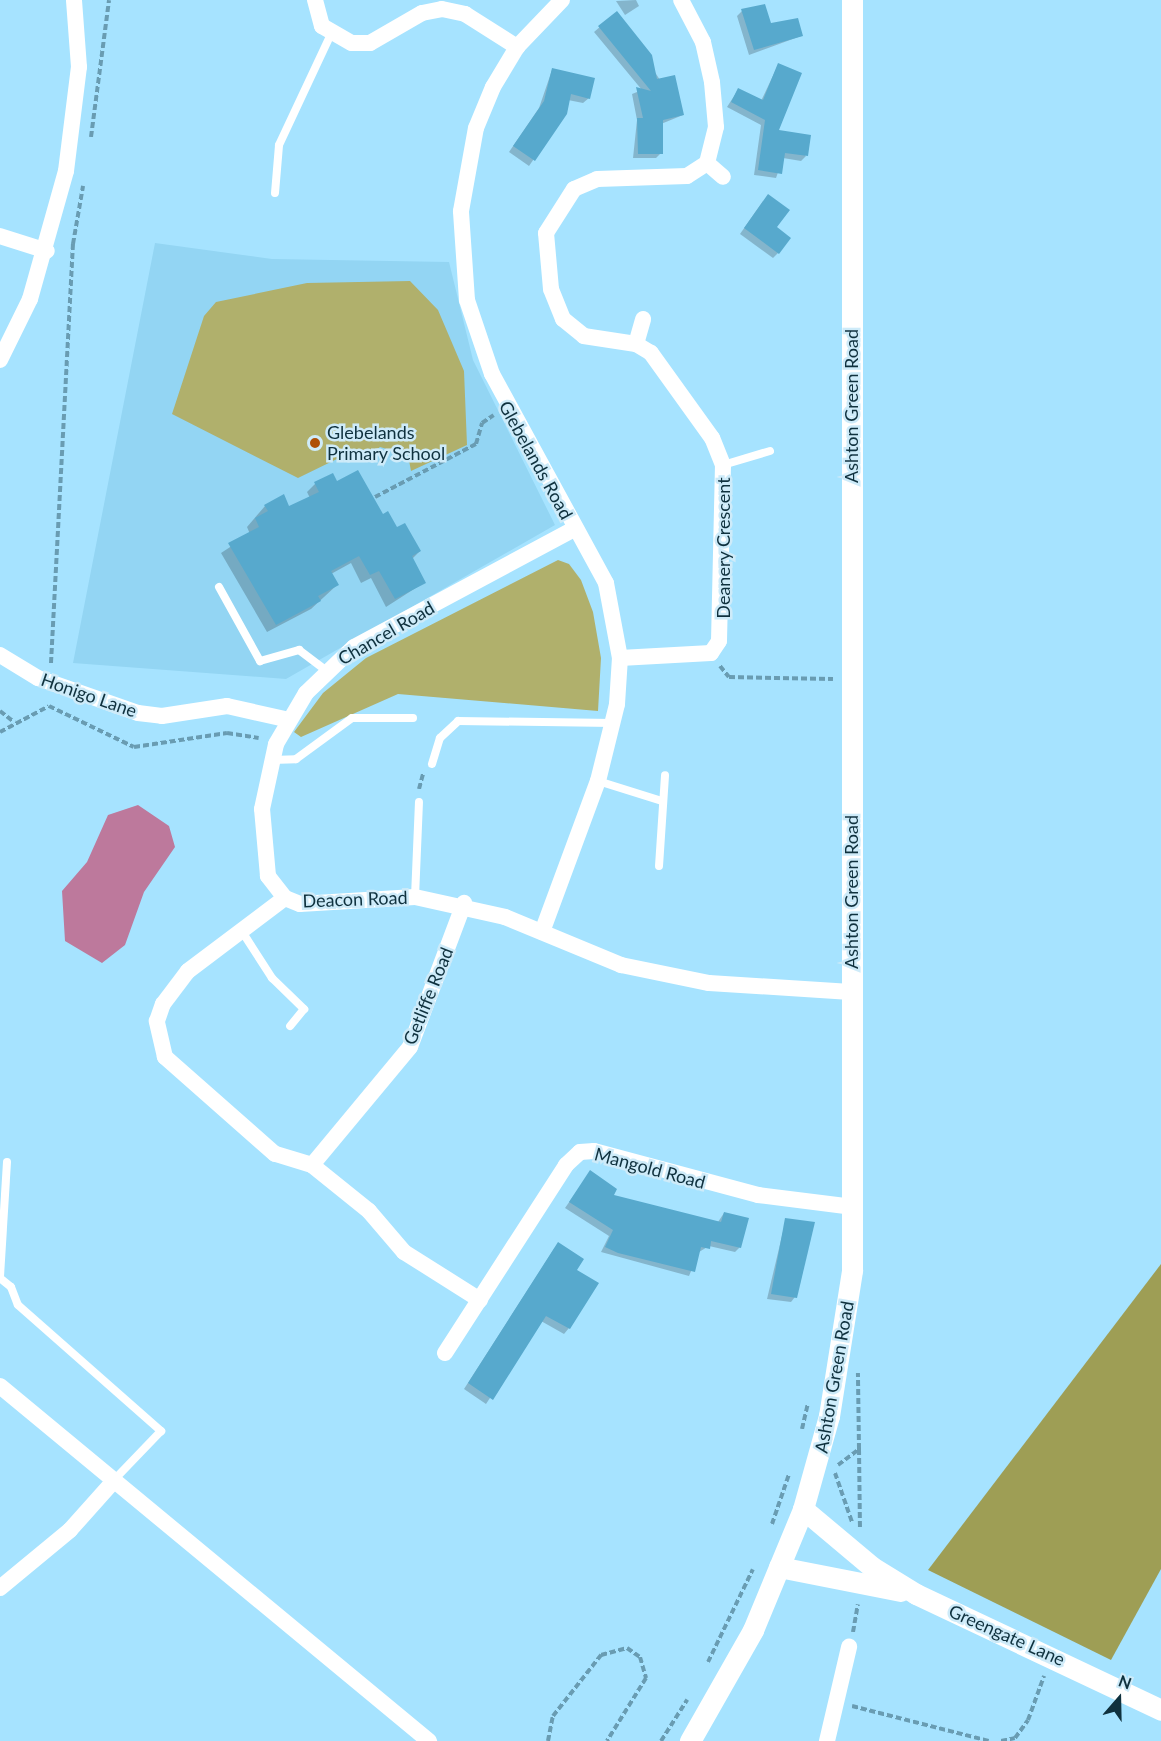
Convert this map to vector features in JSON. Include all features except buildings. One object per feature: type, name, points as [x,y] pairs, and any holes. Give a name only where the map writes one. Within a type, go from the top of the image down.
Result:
[{"type":"street","points":[[0,360],[47,251],[73,128],[79,67],[74,0]]},
{"type":"street","points":[[315,0],[315,11],[331,34],[370,43],[422,13],[442,9],[465,14],[517,47]]},
{"type":"street","name":"Glebelands Road","points":[[542,932],[598,781],[613,723],[620,658],[606,583],[506,407],[467,300],[461,211],[476,128],[517,47],[562,0]]},
{"type":"street","points":[[643,319],[636,344],[584,336],[563,319],[551,289],[546,233],[574,189],[597,178],[687,176],[707,163],[716,127],[712,82],[703,42],[681,0]]},
{"type":"street","name":"Ashton Green Road","points":[[690,1741],[753,1630],[803,1509],[843,1348],[853,1207],[851,992],[842,679],[850,4]]},
{"type":"street","points":[[707,163],[723,177]]},
{"type":"street","points":[[0,236],[47,251]]},
{"type":"street","name":"Deanery Crescent","points":[[636,344],[651,353],[712,438],[723,465],[724,621],[711,653]]},
{"type":"street","name":"Chancel Road","points":[[285,898],[268,876],[261,829],[271,760],[289,720],[326,670],[354,647],[574,529]]},
{"type":"street","points":[[620,658],[711,653]]},
{"type":"street","name":"Honigo Lane","points":[[0,656],[50,683],[138,713],[162,716],[227,706],[289,720]]},
{"type":"street","name":"Deacon Road","points":[[312,1165],[276,1154],[180,1072],[158,1041],[157,1021],[174,986],[203,958],[243,933],[285,898],[300,904],[415,897],[464,903],[542,932],[583,954],[709,983],[851,992]]},
{"type":"street","name":"Getliffe Road","points":[[312,1165],[410,1047],[464,903]]},
{"type":"street","name":"Mangold Road","points":[[445,1353],[566,1164],[583,1151],[758,1195],[853,1207]]},
{"type":"street","points":[[312,1165],[369,1211],[404,1252],[480,1300]]},
{"type":"street","points":[[0,1386],[112,1483],[429,1741]]},
{"type":"street","points":[[0,1588],[70,1530],[112,1483]]},
{"type":"street","name":"Greengate Lane","points":[[803,1509],[872,1567],[916,1594],[1051,1655],[1161,1710]]},
{"type":"street","name":"Greengate Lane","points":[[779,1567],[916,1594]]},
{"type":"street","points":[[826,1741],[834,1700],[849,1647]]},
{"type":"lane","points":[[275,193],[279,145],[331,34]]},
{"type":"lane","points":[[723,465],[770,451]]},
{"type":"lane","points":[[219,586],[260,661],[299,650],[326,670]]},
{"type":"lane","points":[[271,760],[296,759],[352,718],[413,718]]},
{"type":"lane","points":[[432,764],[441,738],[458,721],[613,723]]},
{"type":"lane","points":[[659,866],[665,775]]},
{"type":"lane","points":[[598,781],[662,801]]},
{"type":"lane","points":[[415,897],[419,802]]},
{"type":"lane","points":[[243,933],[272,978],[304,1009],[290,1026]]},
{"type":"lane","points":[[7,1161],[0,1278],[11,1287],[18,1305],[161,1431],[112,1483]]},
{"type":"path","points":[[90,140],[109,0]]},
{"type":"path","points":[[49,706],[73,244],[85,175]]},
{"type":"path","points":[[375,497],[476,444],[482,423],[506,407]]},
{"type":"path","points":[[711,653],[729,678],[842,679]]},
{"type":"path","points":[[833,690],[842,679]]},
{"type":"path","points":[[0,711],[14,723]]},
{"type":"path","points":[[419,802],[420,777],[432,764]]},
{"type":"path","points":[[800,1436],[809,1401]]},
{"type":"path","points":[[859,1449],[860,1535]]},
{"type":"path","points":[[770,1532],[791,1469]]},
{"type":"path","points":[[706,1666],[756,1563]]},
{"type":"path","points":[[849,1647],[862,1582]]},
{"type":"path","points":[[548,1741],[553,1716],[601,1655],[627,1648],[640,1657],[646,1678],[607,1741]]},
{"type":"path","points":[[1001,1741],[1015,1738],[1028,1720],[1051,1655]]},
{"type":"path","points":[[661,1741],[689,1696]]},
{"type":"path","points":[[834,1700],[989,1741]]},
{"type":"shaded area","name":"Glebelands Primary School","points":[[155,243],[272,259],[449,262],[473,360],[555,525],[286,679],[73,663]]},
{"type":"shaded area","points":[[410,281],[438,310],[464,371],[467,445],[411,471],[408,455],[380,447],[367,457],[341,457],[298,478],[172,414],[204,316],[216,302],[307,283]]},
{"type":"shaded area","points":[[558,560],[569,564],[581,580],[593,612],[601,658],[598,711],[398,694],[301,737],[294,732],[323,693],[366,658]]},
{"type":"shaded area","points":[[138,805],[169,826],[175,847],[144,892],[125,945],[102,963],[65,941],[62,891],[87,862],[108,815]]},
{"type":"shaded area","points":[[1161,1264],[1161,1569],[1111,1660],[928,1570]]},
{"type":"place","name":"Glebelands Primary School","points":[[315,443]]}]
